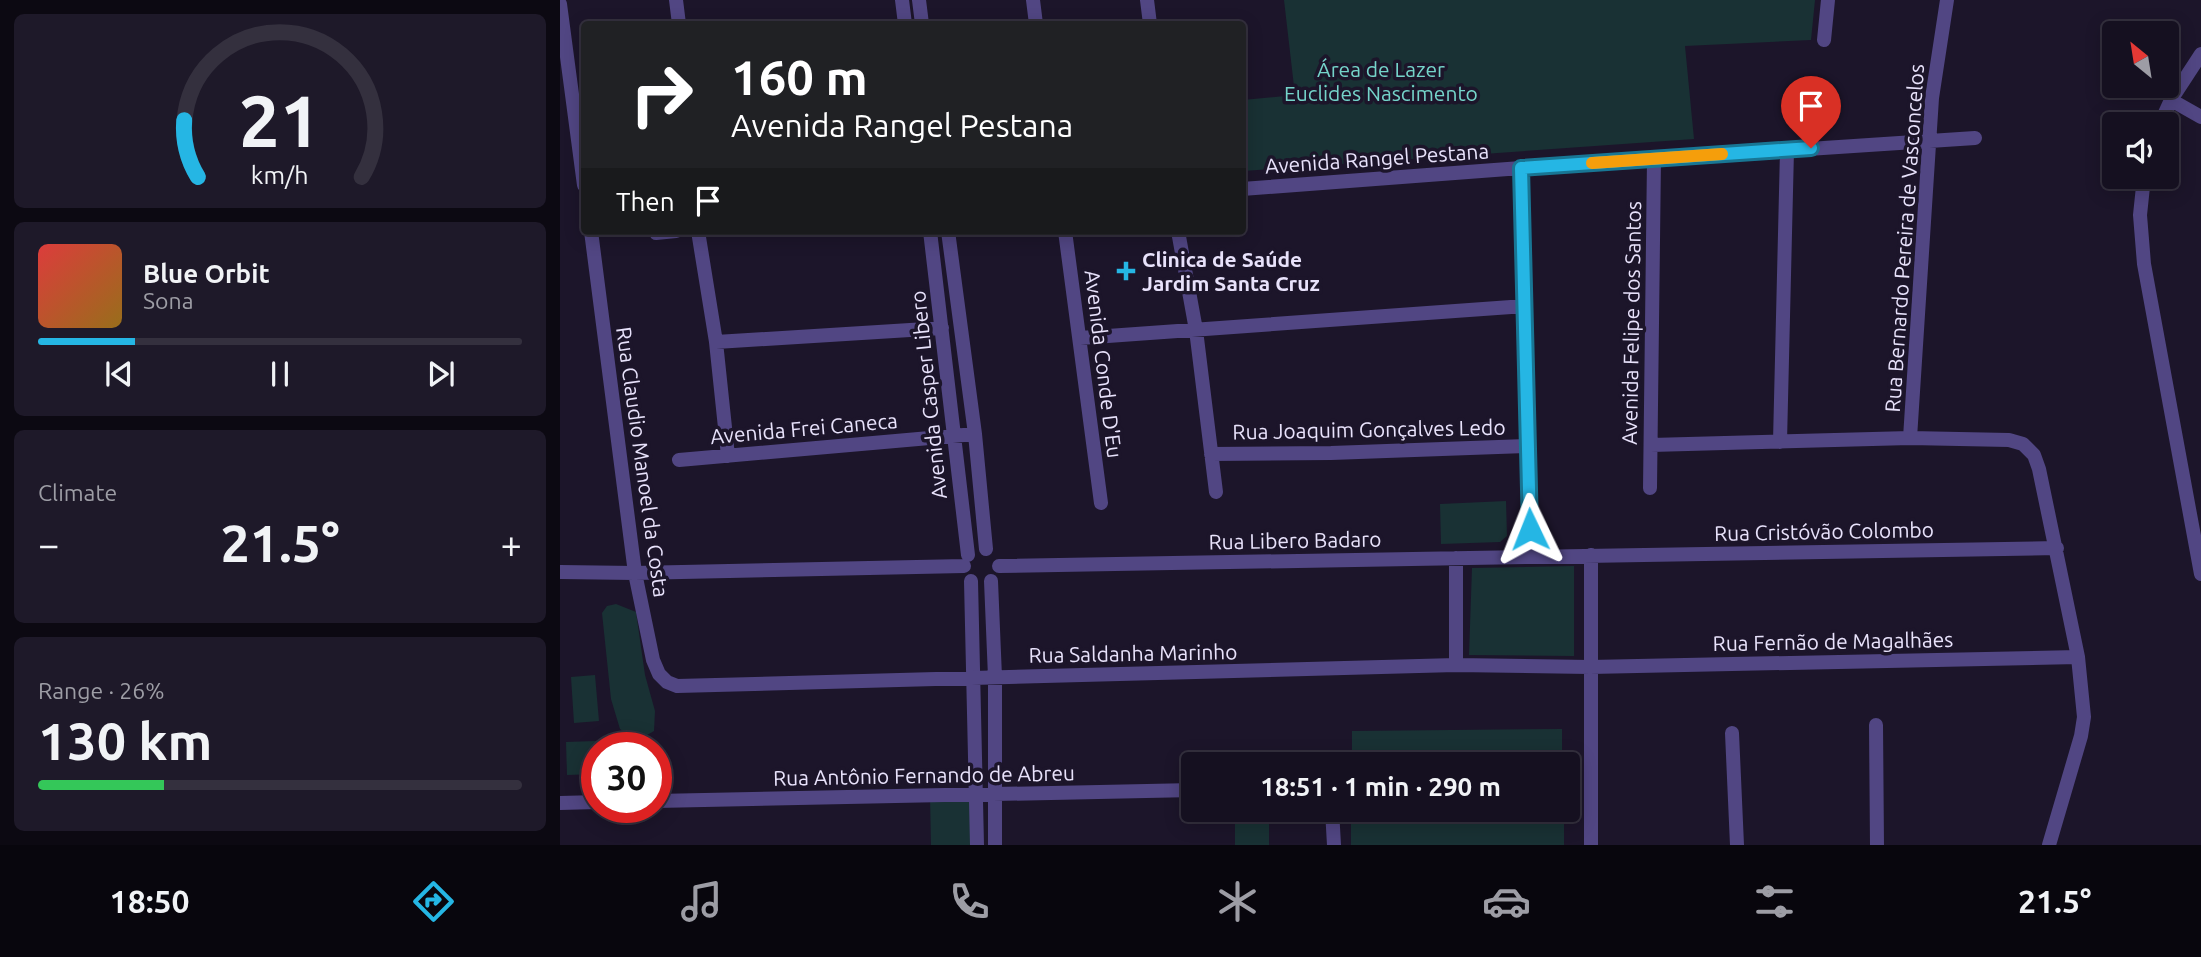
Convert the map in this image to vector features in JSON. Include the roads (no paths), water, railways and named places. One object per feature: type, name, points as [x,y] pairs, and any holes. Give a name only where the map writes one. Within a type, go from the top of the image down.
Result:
[{"type":"street","points":[[676,0],[679,21]]},
{"type":"street","points":[[902,0],[905,21]]},
{"type":"street","points":[[919,0],[922,21]]},
{"type":"street","points":[[1032,0],[1036,21]]},
{"type":"street","points":[[1147,0],[1150,21]]},
{"type":"street","points":[[1824,40],[1828,0]]},
{"type":"street","name":"Rua Bernardo Pereira de Vasconcelos","points":[[1910,438],[1933,98],[1947,0]]},
{"type":"street","points":[[560,4],[580,119],[560,122]]},
{"type":"street","points":[[2166,112],[2201,54]]},
{"type":"street","points":[[2171,100],[2201,117]]},
{"type":"street","name":"Avenida Rangel Pestana","points":[[1246,190],[1521,168],[1975,138]]},
{"type":"street","points":[[1780,442],[1787,150]]},
{"type":"street","name":"Avenida Felipe dos Santos","points":[[1650,488],[1654,159]]},
{"type":"street","points":[[1521,168],[1530,556]]},
{"type":"street","points":[[2143,189],[2140,215],[2144,264],[2201,573]]},
{"type":"street","name":"Rua Claudio Manoel da Costa","points":[[592,235],[635,573],[653,660],[659,674],[667,682],[677,686]]},
{"type":"street","points":[[699,235],[716,342],[728,456]]},
{"type":"street","name":"Avenida Casper Libero","points":[[930,235],[966,561]]},
{"type":"street","name":"Avenida Casper Libero","points":[[949,235],[975,434],[986,549]]},
{"type":"street","name":"Avenida Conde D'Eu","points":[[1066,235],[1101,503]]},
{"type":"street","points":[[1179,235],[1196,330],[1216,492]]},
{"type":"street","points":[[1080,338],[1525,306]]},
{"type":"street","points":[[716,342],[942,328]]},
{"type":"street","name":"Avenida Frei Caneca","points":[[679,460],[975,434]]},
{"type":"street","points":[[1651,445],[1910,438],[2009,440],[2023,444],[2034,455],[2057,548],[2078,657],[2084,717],[2049,845]]},
{"type":"street","name":"Rua Joaquim Gonçalves Ledo","points":[[1212,454],[1527,446]]},
{"type":"street","name":"Rua Cristóvão Colombo","points":[[1591,555],[2057,548]]},
{"type":"street","points":[[986,549],[995,555],[998,572],[991,581],[980,584],[971,581],[966,575],[966,561],[974,550],[986,549]]},
{"type":"street","points":[[1591,555],[1591,845]]},
{"type":"street","name":"Rua Libero Badaro","points":[[999,566],[1591,555]]},
{"type":"street","points":[[1456,558],[1456,665]]},
{"type":"street","points":[[560,572],[635,573],[966,561]]},
{"type":"street","points":[[971,581],[978,845]]},
{"type":"street","points":[[991,581],[995,677],[995,845]]},
{"type":"street","name":"Rua Fernão de Magalhães","points":[[1590,667],[2078,657]]},
{"type":"street","name":"Rua Saldanha Marinho","points":[[677,686],[1456,665],[1590,667]]},
{"type":"street","points":[[1876,725],[1877,845]]},
{"type":"street","points":[[1732,733],[1737,845]]},
{"type":"street","name":"Rua Antônio Fernando de Abreu","points":[[672,801],[1181,790]]},
{"type":"street","points":[[560,803],[581,802]]},
{"type":"street","points":[[1333,822],[1334,845]]},
{"type":"place","name":"Clinica de Saúde Jardim Santa Cruz","points":[[1126,271]]},
{"type":"park label","name":"Área de Lazer Euclides Nascimento","points":[[1381,81]]}]
